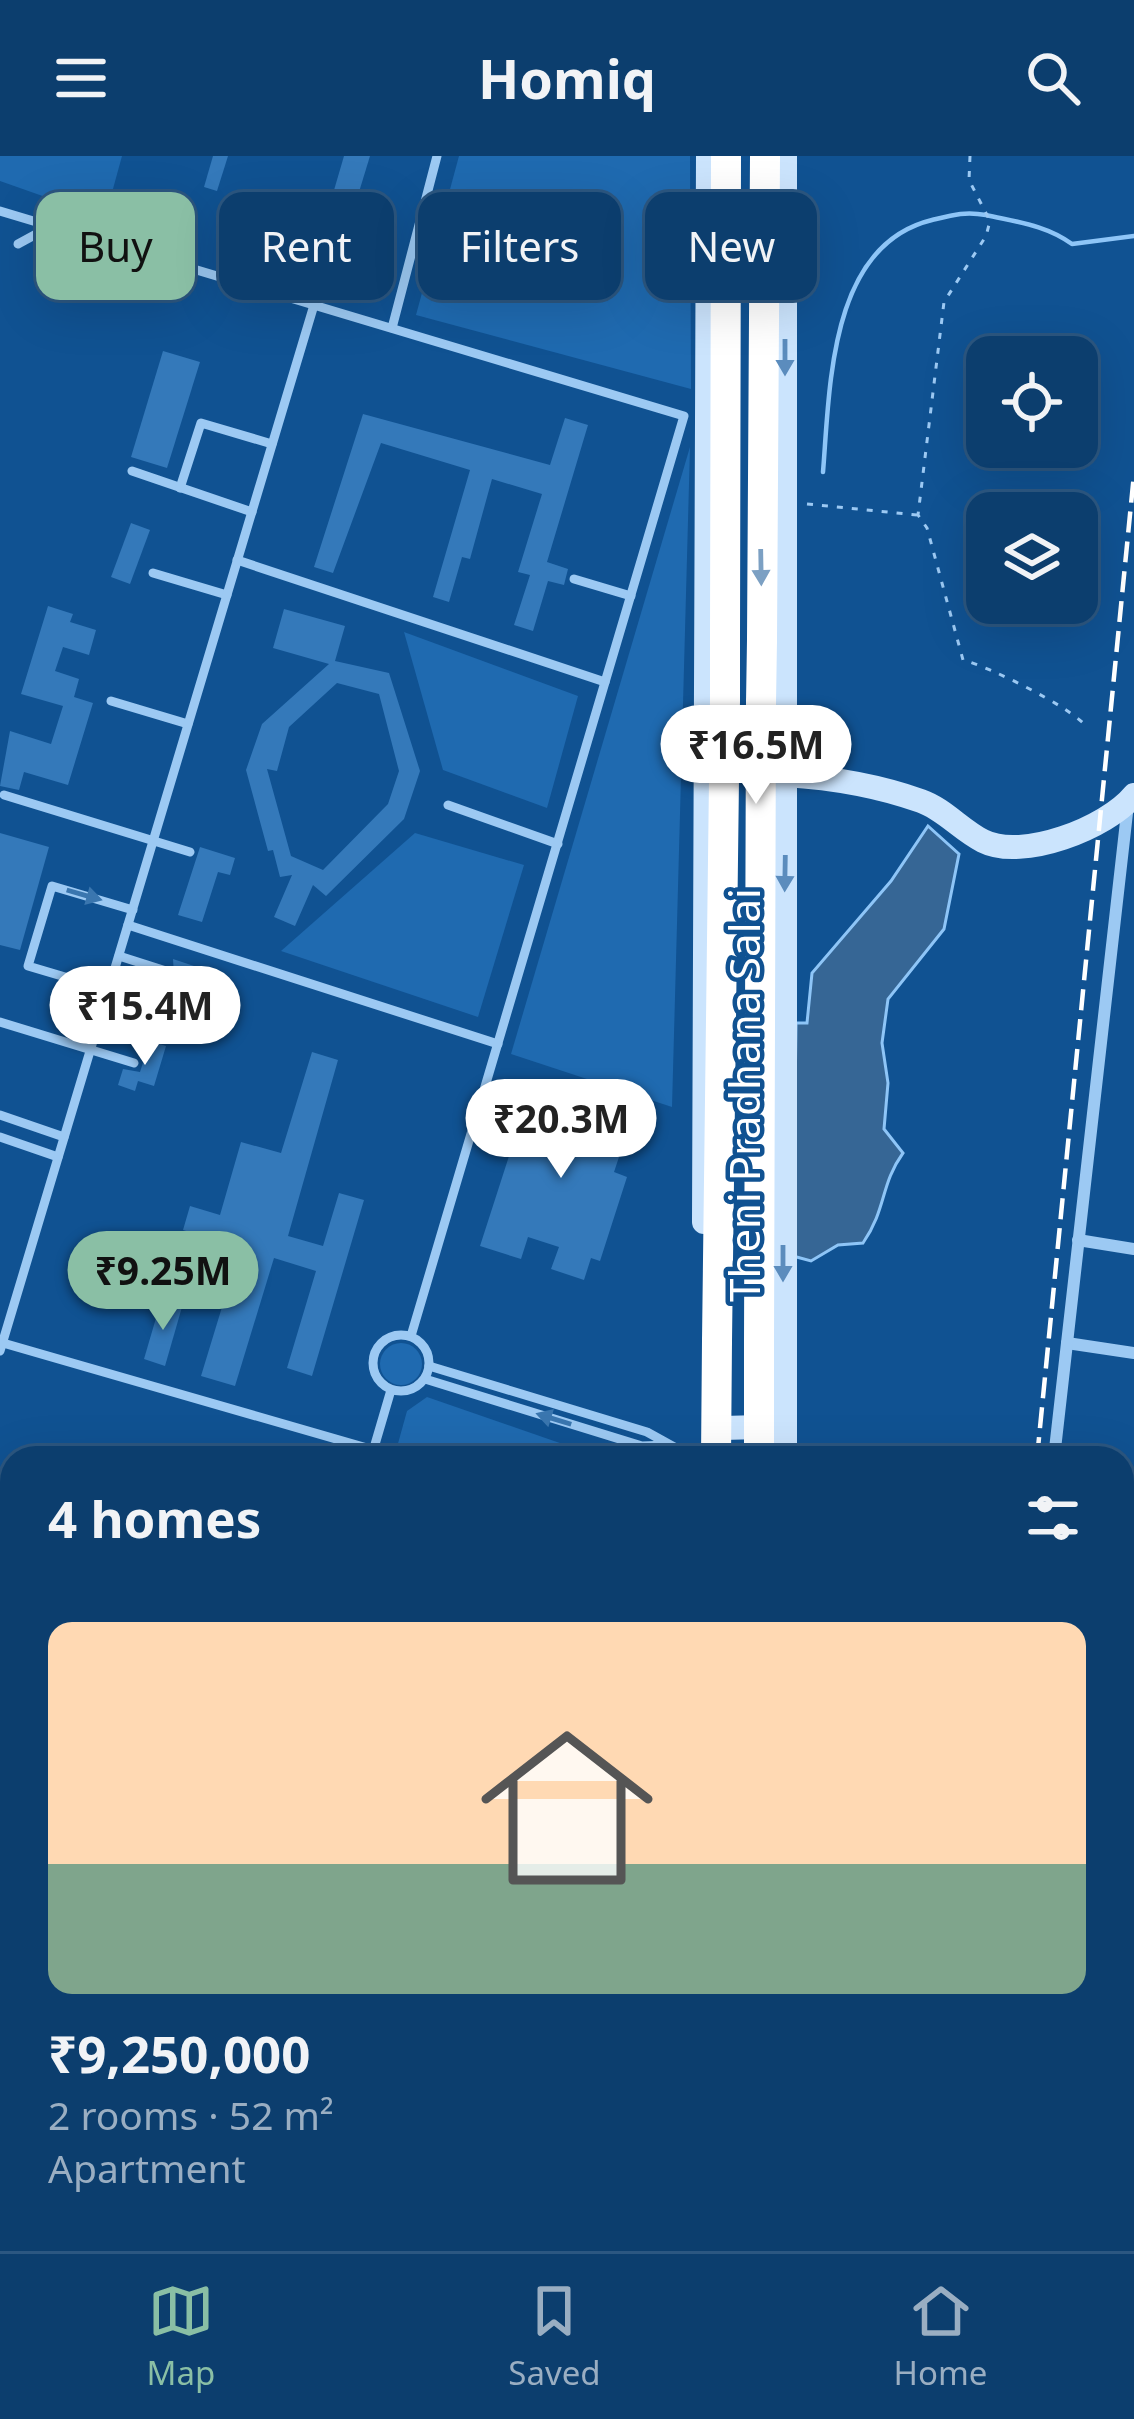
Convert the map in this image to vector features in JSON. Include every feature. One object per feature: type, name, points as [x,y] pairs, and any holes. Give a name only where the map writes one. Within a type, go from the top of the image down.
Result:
[{"type":"highway","points":[[709,1446],[718,1340],[727,156]]},
{"type":"highway","points":[[765,156],[759,1343],[770,1446]]},
{"type":"street","name":"Theni Pradhana Salai","points":[[707,1446],[702,1418],[708,156]]},
{"type":"street","name":"Theni Pradhana Salai","points":[[774,1446],[784,1415],[785,156]]},
{"type":"street","points":[[707,668],[787,669]]},
{"type":"street","points":[[786,775],[853,779],[928,803],[986,844],[1034,847],[1071,836],[1131,799]]},
{"type":"street","points":[[1055,1446],[1131,799]]},
{"type":"street","points":[[1078,1240],[1134,1249]]},
{"type":"street","points":[[1066,1342],[1134,1353]]},
{"type":"street","points":[[713,1446],[723,1428],[748,1423],[760,1426],[768,1446]]},
{"type":"lane","points":[[392,328],[436,156]]},
{"type":"lane","points":[[0,211],[36,222]]},
{"type":"lane","points":[[18,244],[36,234]]},
{"type":"lane","points":[[195,269],[684,416],[411,1336]]},
{"type":"lane","points":[[314,305],[1,1347],[344,1446]]},
{"type":"lane","points":[[180,488],[201,423],[272,444]]},
{"type":"lane","points":[[132,471],[252,512]]},
{"type":"lane","points":[[237,560],[605,682]]},
{"type":"lane","points":[[153,573],[227,595]]},
{"type":"lane","points":[[574,579],[631,596]]},
{"type":"lane","points":[[111,701],[188,724]]},
{"type":"lane","points":[[4,795],[190,852]]},
{"type":"lane","points":[[448,806],[557,844]]},
{"type":"lane","points":[[109,990],[28,966],[52,886],[133,910]]},
{"type":"lane","points":[[128,925],[498,1044]]},
{"type":"lane","points":[[118,956],[166,971]]},
{"type":"lane","points":[[0,1022],[134,1063]]},
{"type":"lane","points":[[0,1115],[64,1137]]},
{"type":"lane","points":[[0,1137],[58,1157]]},
{"type":"lane","points":[[0,1297],[15,1301]]},
{"type":"lane","points":[[411,1336],[424,1347],[429,1366],[425,1378],[410,1390],[391,1390],[376,1376],[376,1351],[389,1337],[411,1336]]},
{"type":"lane","points":[[429,1366],[647,1432],[674,1446]]},
{"type":"lane","points":[[425,1378],[642,1446],[667,1444]]},
{"type":"lane","points":[[374,1446],[391,1390]]},
{"type":"path","points":[[970,156],[970,180],[990,221],[986,236],[944,302],[919,515],[928,528],[963,660],[997,670],[1039,699],[1075,713],[1085,725]]},
{"type":"path","points":[[784,503],[919,515]]},
{"type":"shaded area","points":[[0,156],[122,156],[112,192],[36,194],[0,181]]},
{"type":"shaded area","points":[[459,156],[690,156],[690,192],[645,192],[645,300],[691,300],[691,389],[416,315],[420,300],[621,300],[621,192],[449,192]]},
{"type":"shaded area","points":[[690,447],[672,1107],[511,1054]]},
{"type":"shaded area","points":[[404,632],[578,696],[547,808],[443,770]]},
{"type":"shaded area","points":[[928,826],[959,854],[944,929],[888,999],[882,1043],[888,1083],[884,1129],[903,1153],[863,1243],[838,1245],[811,1261],[793,1256],[796,1023],[807,1023],[812,973],[891,881]]},
{"type":"shaded area","points":[[415,833],[524,865],[478,1017],[281,951]]},
{"type":"shaded area","points":[[401,1343],[416,1349],[422,1364],[416,1379],[401,1385],[386,1379],[380,1364],[386,1349]]},
{"type":"shaded area","points":[[427,1397],[568,1446],[397,1446],[407,1411]]},
{"type":"building","points":[[213,156],[228,156],[217,191],[204,187]]},
{"type":"building","points":[[344,156],[370,156],[359,192],[333,192]]},
{"type":"building","points":[[163,351],[200,362],[167,468],[131,457]]},
{"type":"building","points":[[363,414],[550,465],[565,418],[588,425],[547,562],[568,569],[564,585],[548,581],[533,631],[514,625],[530,575],[518,572],[542,494],[492,479],[470,559],[462,557],[449,602],[433,597],[470,470],[381,443],[333,573],[314,567]]},
{"type":"building","points":[[131,523],[150,530],[130,584],[111,577]]},
{"type":"building","points":[[48,606],[73,614],[70,622],[96,630],[89,655],[63,647],[55,671],[79,679],[74,697],[93,703],[68,785],[24,772],[19,790],[0,786],[10,731],[51,744],[63,706],[21,694]]},
{"type":"building","points":[[284,609],[345,626],[335,661],[389,673],[420,771],[404,819],[326,896],[313,885],[295,926],[274,917],[292,875],[280,877],[273,850],[268,851],[246,770],[262,724],[329,664],[273,648]],"holes":[[[337,683],[379,694],[399,771],[388,804],[323,870],[291,856],[267,769],[277,771],[289,727]]]},
{"type":"building","points":[[0,833],[49,847],[20,950],[0,945]]},
{"type":"building","points":[[200,847],[235,858],[230,875],[218,872],[202,922],[178,915]]},
{"type":"building","points":[[173,959],[197,967],[178,1021],[155,1013],[166,980],[174,975]]},
{"type":"building","points":[[150,1041],[166,1046],[154,1086],[138,1081],[135,1091],[118,1085],[123,1069],[140,1072]]},
{"type":"building","points":[[312,1052],[338,1060],[288,1236],[323,1246],[339,1193],[364,1200],[312,1376],[287,1368],[316,1271],[274,1258],[235,1386],[201,1376],[240,1248],[183,1230],[190,1206],[220,1215],[241,1142],[281,1153]]},
{"type":"building","points":[[532,1085],[645,1122],[639,1140],[626,1136],[614,1172],[627,1177],[600,1261],[591,1258],[584,1280],[551,1269],[559,1247],[528,1237],[521,1259],[480,1246]]},
{"type":"building","points":[[161,1301],[182,1307],[165,1366],[144,1359]]},
{"type":"waterway","points":[[823,472],[828,400],[842,324],[854,288],[872,258],[898,235],[932,220],[972,213],[1031,225],[1072,244],[1134,236]]},
{"type":"railway","points":[[1038,1446],[1134,474]]}]
